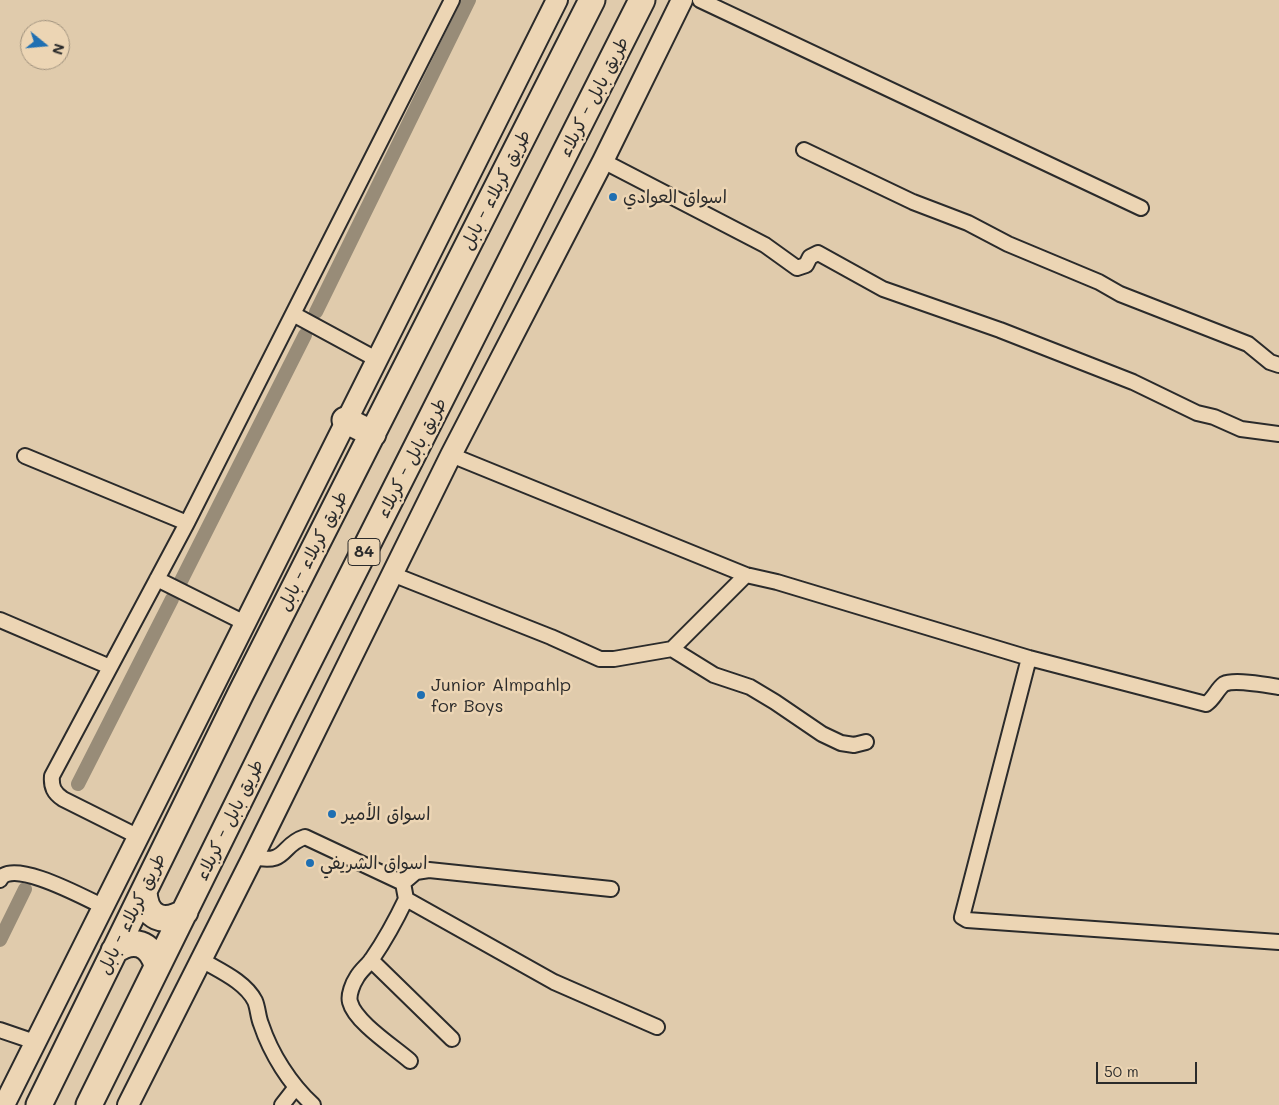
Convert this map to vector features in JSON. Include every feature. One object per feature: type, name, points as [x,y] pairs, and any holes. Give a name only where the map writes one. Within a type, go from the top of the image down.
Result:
[{"type":"highway","name":"طريق كربلاء - بابل","points":[[38,1105],[240,695],[592,0]]},
{"type":"highway","name":"طريق بابل - كربلاء","points":[[89,1105],[642,0]]},
{"type":"highway","points":[[345,420],[373,434]]},
{"type":"highway","points":[[144,892],[145,904],[152,914],[163,919],[174,918],[185,912]]},
{"type":"highway","points":[[114,951],[124,944],[135,943],[146,946],[154,954],[157,966]]},
{"type":"main road","points":[[4,1105],[345,420],[557,0]]},
{"type":"main road","points":[[128,1105],[451,456],[603,160],[682,0]]},
{"type":"street","points":[[137,836],[63,799],[52,788],[52,776],[187,523],[452,0]]},
{"type":"street","points":[[704,1],[1141,208]]},
{"type":"street","points":[[804,150],[912,202],[968,223],[1034,256],[1099,282],[1120,294],[1248,344],[1270,362],[1279,365]]},
{"type":"street","points":[[603,160],[765,245],[798,268],[806,265],[810,257],[818,253],[883,290],[1000,330],[1133,382],[1197,413],[1214,417],[1241,429],[1279,434]]},
{"type":"street","points":[[293,314],[376,359]]},
{"type":"street","points":[[25,456],[187,523]]},
{"type":"street","points":[[451,456],[746,575],[777,582],[1030,658],[1206,704],[1213,699],[1224,685],[1231,682],[1279,686]]},
{"type":"street","points":[[392,574],[551,637],[600,659],[625,658],[644,652],[672,650],[714,675],[750,687],[776,702],[822,734],[840,743],[854,745],[866,742]]},
{"type":"street","points":[[672,650],[746,575]]},
{"type":"street","points":[[157,579],[245,623]]},
{"type":"street","points":[[0,620],[110,667]]},
{"type":"street","points":[[1030,658],[962,917],[966,920],[1279,942]]},
{"type":"street","points":[[253,857],[266,860],[280,857],[297,840],[305,837],[403,883]]},
{"type":"street","points":[[403,883],[416,872],[429,870],[611,889]]},
{"type":"street","points":[[0,880],[2,876],[10,871],[18,872],[39,878],[102,906]]},
{"type":"street","points":[[403,883],[406,899],[392,928],[371,960],[357,976],[352,986],[349,1001],[355,1012],[370,1028],[410,1060]]},
{"type":"street","points":[[406,899],[554,982],[657,1027]]},
{"type":"street","points":[[200,959],[240,984],[255,1002],[261,1025],[271,1048],[296,1087],[313,1105]]},
{"type":"street","points":[[371,960],[452,1039]]},
{"type":"street","points":[[0,1030],[35,1042]]},
{"type":"street","points":[[282,1105],[296,1087]]},
{"type":"waterway","points":[[316,312],[469,0]]},
{"type":"waterway","points":[[181,581],[305,335]]},
{"type":"waterway","points":[[78,784],[172,599]]},
{"type":"waterway","points":[[0,940],[25,889]]},
{"type":"place","name":"اسواق العوادي","points":[[613,197]]},
{"type":"place","name":"Junior Almpahlp for Boys","points":[[421,695]]},
{"type":"place","name":"اسواق الأمير","points":[[332,814]]},
{"type":"place","name":"اسواق الشريفي","points":[[310,863]]}]
